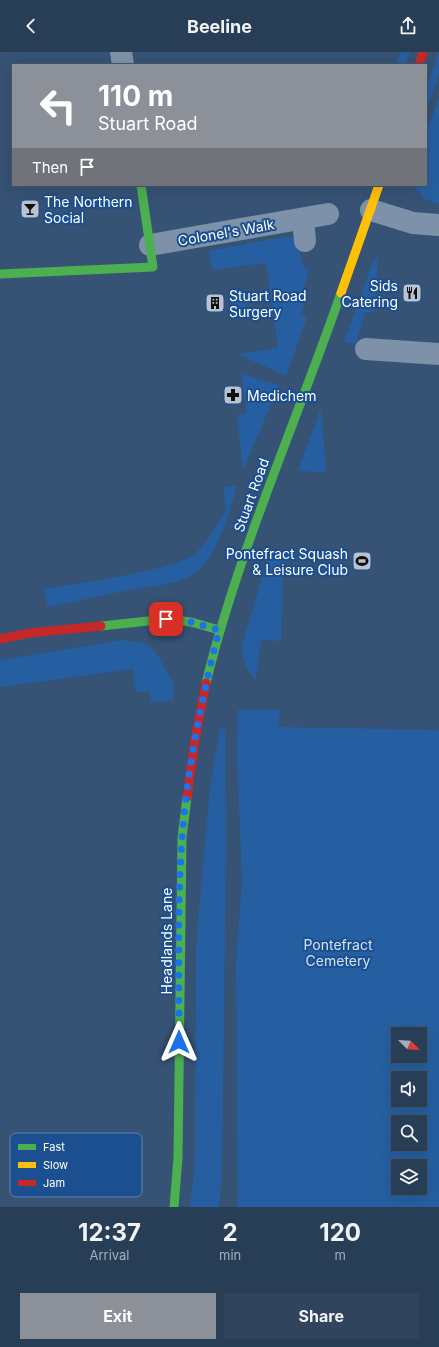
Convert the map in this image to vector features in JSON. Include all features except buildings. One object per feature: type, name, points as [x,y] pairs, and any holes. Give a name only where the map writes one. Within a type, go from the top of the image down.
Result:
[{"type":"street","points":[[122,52],[123,64]]},
{"type":"street","points":[[419,64],[423,52]]},
{"type":"street","points":[[0,274],[153,267],[141,186]]},
{"type":"street","name":"Stuart Road","points":[[219,630],[261,508],[379,186]]},
{"type":"street","points":[[371,210],[413,223],[439,225]]},
{"type":"street","name":"Colonel's Walk","points":[[150,245],[328,214]]},
{"type":"street","points":[[303,219],[305,241]]},
{"type":"street","points":[[366,350],[439,354]]},
{"type":"street","points":[[0,639],[30,633],[166,619],[191,622],[219,630]]},
{"type":"street","name":"Headlands Lane","points":[[174,1207],[178,1158],[182,838],[195,740],[205,688],[219,630]]},
{"type":"green space","points":[[401,52],[410,52],[405,64],[396,64]]},
{"type":"green space","points":[[439,52],[439,74],[429,104],[427,103],[427,86]]},
{"type":"green space","points":[[439,97],[439,204],[425,199],[414,186],[427,186],[427,131]]},
{"type":"green space","points":[[284,237],[295,237],[298,242],[304,268],[309,271],[301,297],[304,306],[301,314],[307,317],[286,376],[238,354],[278,348],[266,263],[212,270],[209,251]]},
{"type":"green space","points":[[378,257],[374,312],[365,312],[356,344],[344,342],[373,261]]},
{"type":"green space","points":[[245,290],[248,314],[233,317],[229,293]]},
{"type":"green space","points":[[241,374],[279,385],[243,471],[237,415],[247,413]]},
{"type":"green space","points":[[321,408],[326,472],[298,471]]},
{"type":"green space","points":[[237,486],[222,533],[210,556],[195,573],[171,583],[48,607],[44,589],[148,571],[185,559],[196,553],[208,538],[226,510],[223,487]]},
{"type":"green space","points":[[271,549],[283,560],[281,641],[261,641],[256,679],[248,670],[241,648]]},
{"type":"green space","points":[[122,640],[145,643],[155,651],[174,684],[173,701],[151,702],[150,692],[136,692],[133,669],[0,687],[0,660]]},
{"type":"green space","name":"Pontefract Cemetery","points":[[238,710],[280,710],[278,727],[439,730],[439,1207],[238,1207],[236,962],[242,883],[237,754]]},
{"type":"green space","points":[[220,727],[225,730],[226,839],[222,1172],[219,1207],[190,1207],[195,1165],[196,945],[210,788]]},
{"type":"traffic: fast","points":[[0,274],[153,267],[141,186]]},
{"type":"traffic: fast","points":[[206,683],[219,633],[251,535],[341,293]]},
{"type":"traffic: fast","points":[[101,626],[167,619],[191,622],[219,630]]},
{"type":"traffic: fast","points":[[174,1207],[178,1158],[182,838],[187,797]]},
{"type":"traffic: slow","points":[[341,293],[379,186]]},
{"type":"traffic: jam","points":[[419,64],[423,52]]},
{"type":"traffic: jam","points":[[0,639],[30,633],[101,626]]},
{"type":"traffic: jam","points":[[187,797],[195,740],[206,683]]},
{"type":"place","name":"The Northern Social","points":[[30,209]]},
{"type":"place","name":"Sids Catering","points":[[412,293]]},
{"type":"place","name":"Stuart Road Surgery","points":[[215,303]]},
{"type":"place","name":"Medichem","points":[[233,395]]},
{"type":"place","name":"Pontefract Squash & Leisure Club","points":[[362,561]]},
{"type":"route","points":[[166,619],[191,622],[219,630],[205,688],[195,740],[182,838],[180,880],[179,1042]]}]
